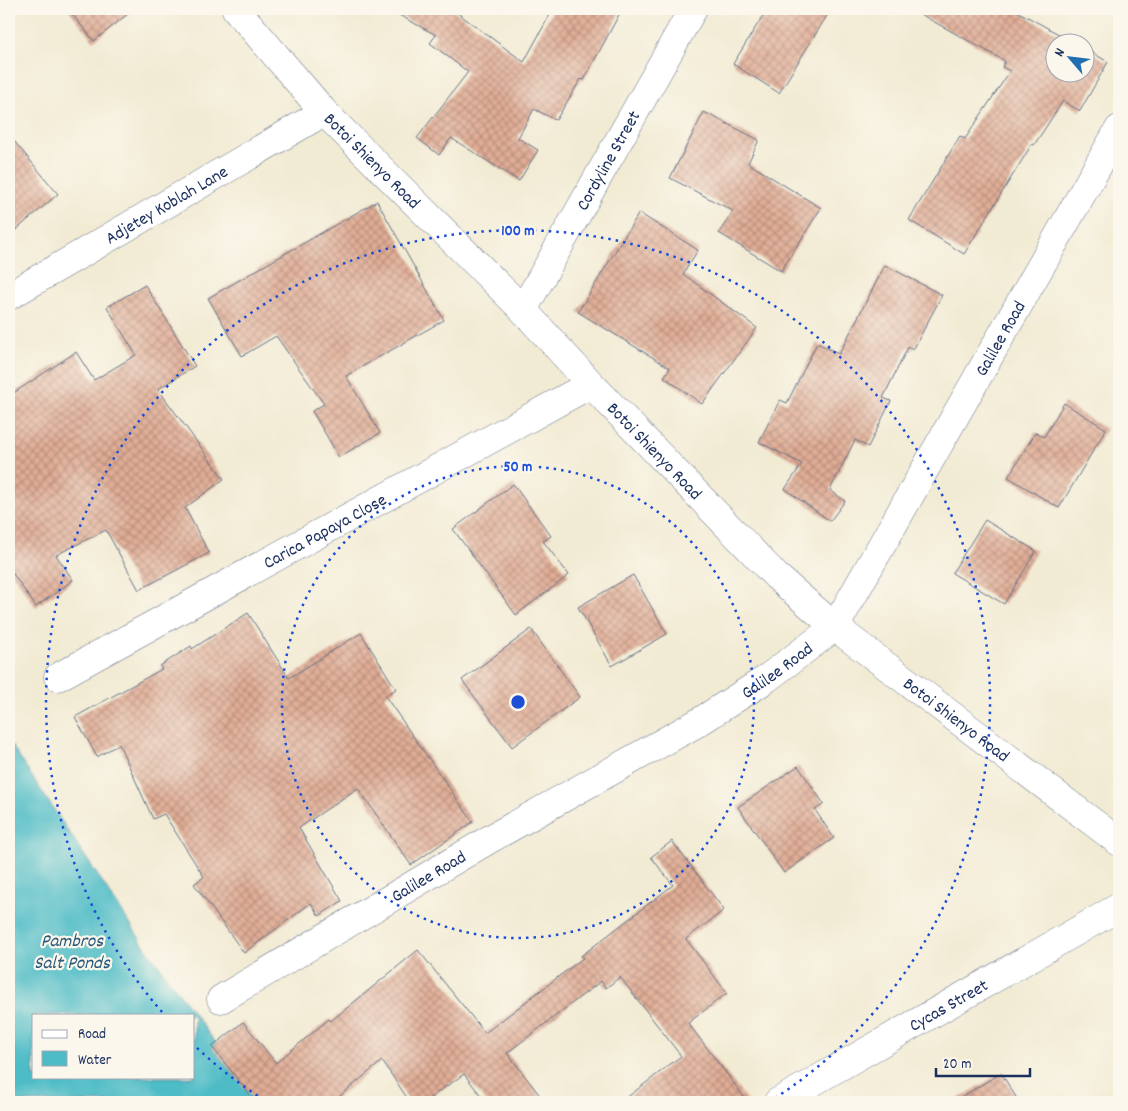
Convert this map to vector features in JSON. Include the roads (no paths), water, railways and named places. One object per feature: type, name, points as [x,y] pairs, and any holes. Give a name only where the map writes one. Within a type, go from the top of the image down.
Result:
[{"type":"street","name":"Botoi Shienyo Road","points":[[236,9],[324,112],[523,310],[776,576],[835,627],[1119,842]]},
{"type":"street","name":"Cordyline Street","points":[[523,310],[693,9]]},
{"type":"street","name":"Adjetey Koblah Lane","points":[[9,296],[324,112]]},
{"type":"street","name":"Galilee Road","points":[[221,999],[490,839],[699,722],[766,679],[835,627],[1119,129]]},
{"type":"street","name":"Carica Papaya Close","points":[[58,677],[592,384]]},
{"type":"street","name":"Cycas Street","points":[[778,1102],[1119,907]]},
{"type":"water","name":"Pambros Salt Ponds","points":[[9,742],[146,948],[194,1014],[32,1014],[32,1078],[195,1078],[195,1015],[259,1102],[9,1102]]}]
